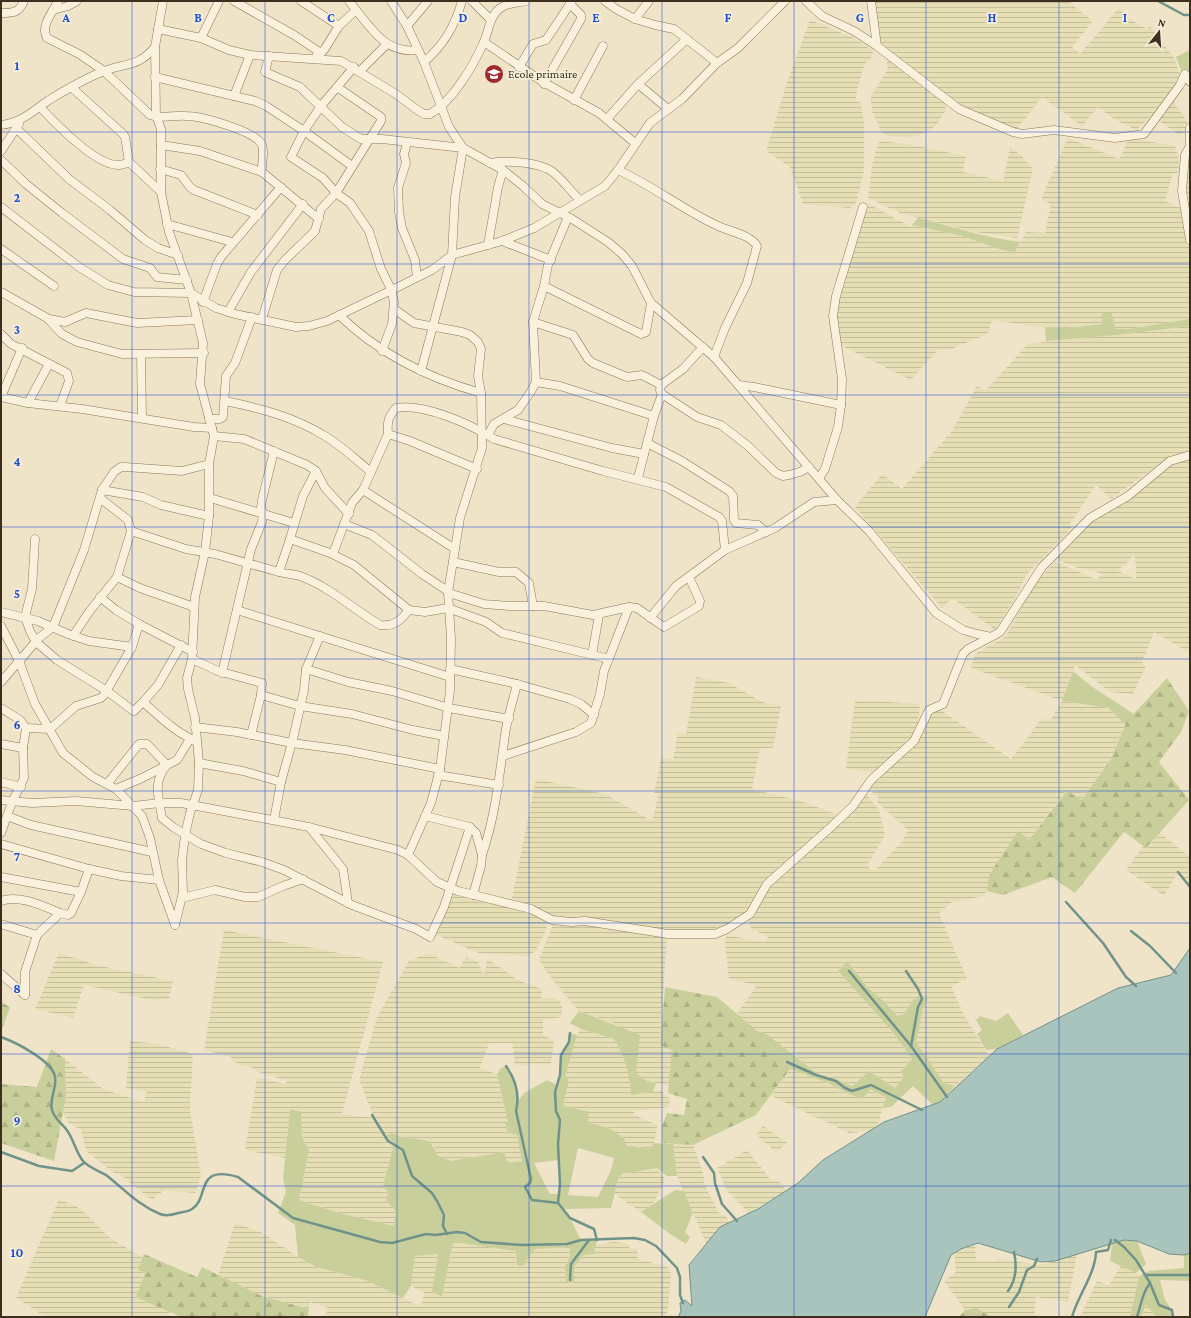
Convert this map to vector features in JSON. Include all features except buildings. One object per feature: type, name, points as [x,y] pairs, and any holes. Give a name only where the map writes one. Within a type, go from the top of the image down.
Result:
[{"type":"street","points":[[1,13],[14,13],[19,10],[24,1]]},
{"type":"street","points":[[58,1],[46,24],[44,33],[47,38],[79,54],[104,71],[145,112],[157,117],[188,116],[201,118],[234,127],[258,140],[262,145],[262,172]]},
{"type":"street","points":[[53,10],[68,6],[77,1]]},
{"type":"street","points":[[1,626],[19,661],[35,704],[58,746],[70,761],[93,777],[116,789],[142,816],[146,823],[159,880],[175,925],[182,898],[182,860],[185,835],[193,806],[198,795],[199,763],[193,740],[195,727],[187,682],[192,655],[194,607],[205,552],[209,516],[209,464],[213,432],[200,384],[204,352],[198,320],[187,280],[167,224],[161,192],[161,128],[157,117],[155,47],[163,1]]},
{"type":"street","points":[[201,38],[220,1]]},
{"type":"street","points":[[234,1],[294,35],[321,53]]},
{"type":"street","points":[[301,1],[339,26]]},
{"type":"street","points":[[349,1],[387,44],[406,52],[418,50]]},
{"type":"street","points":[[392,1],[407,26],[424,62],[440,107],[449,127],[463,148],[455,197],[452,255],[421,371]]},
{"type":"street","points":[[407,26],[428,1]]},
{"type":"street","points":[[424,62],[435,52],[454,26],[462,1]]},
{"type":"street","points":[[472,1],[491,20]]},
{"type":"street","points":[[158,29],[201,38],[229,50],[250,54],[341,61],[357,69],[424,114],[430,114],[456,92],[484,42],[491,20],[501,7],[526,1]]},
{"type":"street","points":[[605,1],[616,9],[635,19],[674,29],[717,63]]},
{"type":"street","points":[[635,19],[649,1]]},
{"type":"street","points":[[1,207],[79,267],[108,285],[134,292],[191,293],[203,302],[228,312],[252,316],[296,327],[309,326],[339,315],[432,270],[452,255],[502,241],[534,228],[604,186],[618,170],[650,123],[682,99],[717,63],[738,48],[785,1]]},
{"type":"street","points":[[806,1],[822,16],[854,31],[877,46],[959,109],[1013,132],[1022,134],[1054,130],[1115,138],[1144,134],[1180,85],[1185,74],[1190,82]]},
{"type":"street","points":[[872,1],[877,46]]},
{"type":"street","points":[[519,67],[533,44],[546,40],[571,2],[581,15],[581,19],[544,84]]},
{"type":"street","points":[[312,58],[321,53],[339,26],[356,10]]},
{"type":"street","points":[[607,119],[638,84],[687,39]]},
{"type":"street","points":[[484,42],[544,84],[599,113],[635,143]]},
{"type":"street","points":[[382,351],[392,324],[394,309],[391,289],[381,269],[369,231],[350,203],[336,193],[323,178],[291,157],[304,131],[321,106],[337,87],[387,44]]},
{"type":"street","points":[[574,100],[603,46]]},
{"type":"street","points":[[1,151],[18,125],[71,87],[104,71],[143,60],[155,47]]},
{"type":"street","points":[[234,96],[250,54]]},
{"type":"street","points":[[269,56],[265,72],[300,87],[342,127],[353,135],[361,139],[463,148],[503,170],[542,204],[595,232],[622,254],[632,266],[651,303],[714,357],[837,500],[869,531],[936,613],[962,630],[991,636]]},
{"type":"street","points":[[155,76],[255,101],[266,106],[304,131],[352,166]]},
{"type":"street","points":[[638,84],[668,109]]},
{"type":"street","points":[[71,87],[126,137],[129,162],[161,192]]},
{"type":"street","points":[[262,319],[277,270],[285,260],[315,231],[319,219],[320,209],[336,193],[381,121],[381,117],[337,87]]},
{"type":"street","points":[[40,108],[78,143],[97,158],[119,165],[129,162]]},
{"type":"street","points":[[1,125],[18,125],[69,179],[110,210],[145,240],[158,248],[178,255]]},
{"type":"street","points":[[1190,128],[1190,146],[1185,155],[1182,191],[1190,240]]},
{"type":"street","points":[[407,143],[404,154],[406,163],[398,188],[399,212],[402,228],[415,260],[417,276]]},
{"type":"street","points":[[161,145],[200,151],[262,172],[303,204],[319,219]]},
{"type":"street","points":[[1,160],[32,189],[123,258],[150,268],[157,277],[187,280]]},
{"type":"street","points":[[490,163],[516,161],[547,168],[554,172],[580,200]]},
{"type":"street","points":[[160,169],[181,175],[194,190],[258,215]]},
{"type":"street","points":[[488,245],[498,187],[503,170]]},
{"type":"street","points":[[618,170],[642,180],[709,222],[750,240],[757,246],[745,287],[725,328],[714,357]]},
{"type":"street","points":[[203,302],[217,264],[232,242],[258,215],[281,186]]},
{"type":"street","points":[[228,312],[251,272],[303,204]]},
{"type":"street","points":[[819,478],[825,469],[838,427],[841,405],[842,379],[834,322],[834,307],[863,207]]},
{"type":"street","points":[[484,432],[494,424],[504,420],[518,410],[536,382],[533,322],[551,260],[568,217]]},
{"type":"street","points":[[167,224],[232,242]]},
{"type":"street","points":[[502,241],[551,260]]},
{"type":"street","points":[[1,249],[54,286]]},
{"type":"street","points":[[544,286],[641,334],[646,332],[651,303]]},
{"type":"street","points":[[1,292],[48,318],[66,322],[86,313],[137,324],[198,320]]},
{"type":"street","points":[[394,309],[414,323],[432,328],[462,332],[470,335],[478,342],[481,349],[478,376],[484,432],[477,469],[460,518],[448,592],[451,638],[449,708],[439,772],[435,793],[408,855]]},
{"type":"street","points":[[339,315],[353,329],[382,351],[421,371],[481,393]]},
{"type":"street","points":[[210,419],[222,419],[225,401],[226,376],[236,363],[252,316]]},
{"type":"street","points":[[48,318],[62,334],[76,342],[122,354],[204,352]]},
{"type":"street","points":[[533,322],[573,335],[588,359],[593,363],[627,377],[642,375],[661,385]]},
{"type":"street","points":[[1,334],[6,341],[22,348],[67,373],[69,378],[60,406]]},
{"type":"street","points":[[638,478],[654,416],[662,394],[660,390],[661,385],[683,369],[703,347]]},
{"type":"street","points":[[22,348],[1,397],[28,404],[60,406],[142,418],[194,427],[244,439],[316,470],[325,488],[349,514]]},
{"type":"street","points":[[141,354],[142,418]]},
{"type":"street","points":[[28,404],[49,364]]},
{"type":"street","points":[[536,382],[560,386],[654,416]]},
{"type":"street","points":[[739,385],[841,405]]},
{"type":"street","points":[[662,394],[697,417],[720,425],[748,446],[776,473],[783,476],[789,475],[800,472],[809,467]]},
{"type":"street","points":[[225,401],[271,412],[306,425],[331,440],[371,472]]},
{"type":"street","points":[[333,554],[352,503],[363,490],[388,434],[387,425],[389,416],[396,408],[406,406],[426,410],[484,432],[494,439],[603,471],[638,478],[666,487],[719,517],[722,521],[725,550]]},
{"type":"street","points":[[504,420],[612,448],[644,454]]},
{"type":"street","points":[[388,434],[410,441],[477,469]]},
{"type":"street","points":[[647,443],[682,461],[729,491],[733,496],[734,520],[736,523],[758,525],[766,532]]},
{"type":"street","points":[[222,672],[251,549],[260,529],[263,513],[261,508],[262,500],[274,451]]},
{"type":"street","points":[[1,800],[32,803],[76,801],[133,806],[160,803],[181,803],[274,820],[377,843],[398,850],[408,855],[437,882],[450,888],[472,895],[532,909],[552,920],[584,920],[668,934],[715,934],[722,932],[750,914],[767,884],[853,806],[872,780],[914,741],[927,712],[943,704],[963,654],[968,649],[1000,632],[1006,626],[1042,567],[1090,518],[1121,500],[1170,461],[1190,455]]},
{"type":"street","points":[[1,682],[36,642],[53,627],[84,550],[101,494],[114,472],[121,467],[182,471],[209,464]]},
{"type":"street","points":[[279,572],[303,496],[316,470]]},
{"type":"street","points":[[363,490],[455,549]]},
{"type":"street","points":[[101,494],[144,497],[166,507],[209,516]]},
{"type":"street","points":[[73,636],[117,577],[131,532],[128,520],[101,494]]},
{"type":"street","points":[[210,498],[294,523]]},
{"type":"street","points":[[650,618],[676,586],[725,550],[776,528],[814,502],[837,500]]},
{"type":"street","points":[[344,524],[372,535],[448,592],[484,604],[554,607],[585,614],[599,615],[628,607],[637,608],[664,627],[699,606],[700,600],[689,577]]},
{"type":"street","points":[[131,532],[186,549],[205,552],[248,565],[299,576],[314,582],[337,595],[380,624],[388,626],[399,622],[409,610]]},
{"type":"street","points":[[36,539],[31,595],[25,617],[36,642],[58,660],[107,691],[133,711],[158,685],[181,645]]},
{"type":"street","points":[[290,539],[333,554],[354,565],[409,610],[425,612],[448,608],[486,622],[502,633],[609,659]]},
{"type":"street","points":[[453,562],[499,572],[516,572],[529,583],[533,606]]},
{"type":"street","points":[[117,577],[140,588],[194,607]]},
{"type":"street","points":[[100,598],[139,624],[181,645],[192,655],[222,672],[260,682],[263,685],[251,735]]},
{"type":"street","points":[[503,756],[576,732],[591,723],[604,670],[628,607]]},
{"type":"street","points":[[237,610],[320,636],[450,673],[517,684],[570,699],[594,714]]},
{"type":"street","points":[[1,612],[25,617],[89,641],[132,646]]},
{"type":"street","points":[[592,655],[599,615]]},
{"type":"street","points":[[26,728],[50,729],[76,706],[100,698],[107,691],[132,646],[139,624]]},
{"type":"street","points":[[274,820],[281,782],[292,743],[300,706],[306,669],[320,636]]},
{"type":"street","points":[[306,669],[348,682],[392,691],[449,708],[509,719]]},
{"type":"street","points":[[472,895],[491,827],[499,785],[505,734],[517,684]]},
{"type":"street","points":[[261,695],[300,706],[352,714],[413,730],[444,736]]},
{"type":"street","points":[[143,702],[162,718],[193,740]]},
{"type":"street","points":[[1,708],[20,720],[26,728],[23,748],[24,769],[21,788],[12,802],[1,833]]},
{"type":"street","points":[[195,727],[345,750],[499,785]]},
{"type":"street","points":[[116,789],[142,778],[180,757],[193,740]]},
{"type":"street","points":[[1,744],[23,748]]},
{"type":"street","points":[[107,784],[139,744],[147,744],[167,765]]},
{"type":"street","points":[[199,763],[243,771],[281,782]]},
{"type":"street","points":[[167,765],[161,772],[157,781],[162,818],[185,835],[201,844],[226,853],[262,862],[303,879],[348,903],[416,929],[430,937],[450,888],[470,827]]},
{"type":"street","points":[[1,782],[21,788]]},
{"type":"street","points":[[7,816],[31,825],[152,852]]},
{"type":"street","points":[[425,816],[470,827],[475,830],[482,855]]},
{"type":"street","points":[[309,827],[342,869],[348,903]]},
{"type":"street","points":[[1,844],[89,869],[120,876],[159,880]]},
{"type":"street","points":[[1,901],[8,898],[16,898],[60,913],[70,914],[81,892],[89,869]]},
{"type":"street","points":[[1,877],[81,892]]},
{"type":"street","points":[[182,898],[215,890],[245,897],[258,898],[283,886],[303,879]]},
{"type":"street","points":[[1,974],[25,995],[25,972],[37,935],[60,913]]},
{"type":"street","points":[[1,924],[37,935]]},
{"type":"shaded area","points":[[871,1],[1071,1],[1071,4],[1093,21],[1072,47],[1080,54],[1117,10],[1120,9],[1128,18],[1147,29],[1150,26],[1174,58],[1182,79],[1170,96],[1188,123],[1186,131],[1179,135],[1158,120],[1157,111],[1136,130],[1114,119],[1098,107],[1082,126],[1042,97],[1016,130],[987,116],[956,105],[881,45]]},
{"type":"shaded area","points":[[810,20],[854,38],[873,51],[871,59],[867,61],[862,71],[855,100],[861,103],[864,123],[864,171],[856,203],[850,208],[803,204],[790,167],[766,151],[787,82]]},
{"type":"shaded area","points":[[888,60],[945,104],[946,110],[936,126],[918,136],[887,136],[881,131],[872,112],[871,97],[888,68],[886,65]]},
{"type":"shaded area","points":[[1068,138],[1119,159],[1128,141],[1135,139],[1175,146],[1179,160],[1178,173],[1173,173],[1165,201],[1183,209],[1190,252],[1190,319],[1129,329],[1116,329],[1103,324],[1067,328],[1040,327],[992,320],[988,333],[951,349],[938,350],[911,380],[840,345],[836,314],[838,298],[867,203],[911,227],[912,225],[962,236],[1002,250],[1015,252],[1026,232],[1045,233],[1051,204],[1041,199]]},
{"type":"shaded area","points":[[879,141],[913,145],[966,156],[963,172],[1003,181],[1010,147],[1021,155],[1033,169],[1017,238],[976,232],[918,218],[900,213],[868,198],[872,165]]},
{"type":"shaded area","points":[[1190,143],[1190,210],[1188,194],[1180,192]]},
{"type":"shaded area","points":[[1190,326],[1190,450],[1170,456],[1111,499],[1096,485],[1069,525],[1072,528],[1026,575],[1018,593],[995,630],[952,598],[942,608],[855,507],[882,474],[902,489],[952,431],[977,386],[985,391],[1028,344]]},
{"type":"shaded area","points":[[1190,455],[1190,653],[1154,632],[1142,663],[1146,666],[1133,694],[1110,692],[1075,665],[1062,701],[971,668],[975,654],[1005,637],[1037,581],[1055,562],[1096,579],[1104,574],[1075,567],[1052,558],[1103,509],[1170,461]],"holes":[[[1134,554],[1136,581],[1129,575],[1117,571],[1127,563]]]},
{"type":"shaded area","points":[[696,677],[729,683],[762,702],[781,706],[773,748],[760,748],[752,789],[801,801],[841,816],[863,790],[879,810],[885,835],[867,866],[874,871],[901,843],[908,830],[877,802],[879,798],[866,787],[877,773],[846,768],[855,700],[920,704],[918,727],[935,706],[1011,759],[1042,718],[1049,722],[1062,701],[1109,708],[1125,725],[1111,759],[1082,800],[1066,791],[1029,840],[1018,832],[989,875],[987,891],[984,896],[952,902],[939,913],[967,979],[951,986],[964,1015],[989,1056],[955,1086],[944,1083],[916,1042],[923,1008],[928,998],[913,1000],[904,1014],[897,1016],[885,1002],[869,989],[847,961],[838,971],[891,1030],[912,1059],[901,1072],[904,1077],[895,1088],[869,1071],[852,1086],[838,1080],[819,1075],[768,1035],[757,1031],[737,1014],[757,985],[729,979],[725,944],[726,935],[766,942],[768,937],[751,929],[748,916],[726,925],[708,930],[666,931],[553,917],[512,898],[536,779],[605,794],[652,821],[659,794],[654,793],[661,758],[673,760],[678,733],[686,735]]},
{"type":"shaded area","points":[[1160,833],[1190,857],[1190,887],[1178,872],[1164,896],[1126,870],[1143,846],[1147,848]]},
{"type":"shaded area","points":[[454,894],[479,902],[499,904],[534,915],[544,920],[547,925],[546,930],[536,950],[529,956],[479,953],[434,934]]},
{"type":"shaded area","points":[[554,922],[582,924],[667,938],[660,1044],[673,1050],[669,1086],[647,1081],[636,1073],[616,1024],[579,1011],[551,978],[539,960]]},
{"type":"shaded area","points":[[224,930],[383,962],[342,1114],[374,1118],[359,1080],[377,1017],[409,961],[428,953],[459,968],[466,957],[478,962],[484,975],[487,960],[491,961],[516,979],[542,989],[541,998],[556,998],[562,1005],[562,1017],[543,1020],[543,1034],[554,1042],[551,1064],[515,1065],[512,1043],[489,1043],[480,1068],[497,1074],[508,1122],[505,1124],[508,1133],[517,1135],[523,1161],[508,1163],[504,1152],[451,1161],[437,1155],[434,1146],[422,1138],[388,1141],[394,1144],[383,1186],[388,1192],[386,1201],[396,1211],[394,1226],[339,1213],[299,1200],[309,1149],[302,1138],[301,1112],[290,1109],[285,1158],[245,1150],[257,1078],[286,1084],[286,1080],[261,1073],[248,1066],[239,1065],[230,1057],[204,1050]]},
{"type":"shaded area","points":[[59,953],[100,966],[173,981],[169,999],[152,1000],[84,985],[73,1018],[35,1009]]},
{"type":"shaded area","points":[[581,1029],[614,1039],[622,1053],[630,1074],[632,1095],[661,1090],[670,1099],[669,1107],[634,1111],[634,1115],[657,1125],[654,1143],[650,1149],[625,1144],[608,1127],[588,1123],[563,1106],[569,1079],[565,1078],[577,1035]]},
{"type":"shaded area","points":[[130,1041],[158,1044],[193,1054],[190,1109],[201,1176],[195,1193],[164,1190],[152,1200],[118,1173],[114,1173],[86,1151],[81,1130],[69,1123],[63,1112],[66,1097],[65,1059],[103,1089],[144,1102],[147,1091],[126,1088]]},
{"type":"shaded area","points":[[790,1069],[828,1083],[851,1095],[863,1099],[870,1089],[886,1099],[877,1127],[870,1131],[849,1133],[771,1096]]},
{"type":"shaded area","points":[[763,1126],[787,1143],[776,1152],[756,1135]]},
{"type":"shaded area","points":[[673,1144],[693,1145],[703,1173],[705,1186],[719,1213],[726,1216],[746,1258],[717,1268],[677,1176]]},
{"type":"shaded area","points":[[747,1150],[771,1180],[780,1182],[787,1191],[749,1213],[727,1191],[717,1168]]},
{"type":"shaded area","points":[[657,1168],[665,1180],[653,1204],[641,1212],[614,1194],[618,1179],[622,1174]]},
{"type":"shaded area","points":[[59,1199],[81,1209],[110,1238],[143,1258],[138,1269],[145,1272],[137,1297],[170,1311],[167,1317],[46,1317],[16,1298]]},
{"type":"shaded area","points":[[235,1223],[263,1233],[298,1257],[317,1267],[365,1280],[420,1306],[425,1293],[411,1286],[415,1256],[438,1254],[432,1291],[453,1242],[516,1251],[517,1265],[535,1249],[570,1247],[570,1257],[565,1266],[567,1282],[573,1283],[574,1267],[583,1254],[594,1254],[595,1245],[614,1242],[629,1244],[629,1248],[637,1249],[638,1259],[668,1267],[671,1274],[668,1310],[666,1317],[325,1317],[328,1308],[310,1302],[309,1309],[262,1296],[218,1275]]},
{"type":"shaded area","points":[[975,1244],[976,1261],[996,1261],[999,1259],[1040,1265],[1077,1254],[1068,1302],[1036,1297],[1034,1317],[992,1317],[976,1308],[965,1310],[944,1281],[956,1272],[954,1253]]},
{"type":"shaded area","points":[[1121,1266],[1139,1276],[1130,1317],[1080,1317],[1097,1281],[1109,1285]]},
{"type":"shaded area","points":[[1146,1305],[1157,1317],[1141,1317]]},
{"type":"green space","points":[[1190,50],[1190,71],[1182,73],[1176,57]]},
{"type":"green space","points":[[918,218],[981,235],[1020,242],[1015,252],[1002,250],[962,236],[912,225]]},
{"type":"green space","points":[[1111,312],[1116,329],[1129,329],[1190,319],[1190,326],[1116,335],[1046,341],[1045,327],[1068,328],[1103,324],[1101,314]]},
{"type":"green space","points":[[1073,671],[1091,686],[1134,714],[1125,725],[1109,708],[1062,701]]},
{"type":"green space","points":[[1167,678],[1189,711],[1181,732],[1159,762],[1189,800],[1146,848],[1124,832],[1075,893],[1052,877],[1003,895],[987,891],[989,875],[1018,831],[1029,840],[1067,791],[1082,800],[1111,759],[1127,721]]},
{"type":"green space","points":[[847,961],[869,989],[885,1002],[897,1016],[904,1014],[913,1000],[927,995],[928,998],[923,1008],[916,1042],[944,1083],[955,1086],[940,1102],[933,1105],[913,1086],[891,1107],[883,1108],[886,1098],[870,1089],[863,1099],[851,1095],[828,1083],[790,1069],[757,1031],[768,1035],[819,1075],[838,1080],[852,1086],[869,1071],[895,1088],[904,1077],[901,1072],[912,1059],[891,1030],[838,971]]},
{"type":"green space","points":[[665,987],[717,997],[757,1031],[790,1069],[756,1115],[693,1145],[662,1143],[662,1126],[667,1113],[684,1115],[687,1099],[668,1093],[672,1050],[660,1045]]},
{"type":"green space","points":[[1,1002],[10,1007],[1,1032]]},
{"type":"green space","points":[[579,1011],[640,1035],[636,1073],[647,1081],[656,1083],[653,1092],[631,1095],[626,1066],[614,1039],[581,1029],[570,1023]]},
{"type":"green space","points":[[1008,1013],[1023,1035],[997,1049],[986,1050],[977,1034],[982,1030],[976,1020],[980,1016],[996,1021]]},
{"type":"green space","points":[[570,1033],[577,1035],[565,1078],[569,1079],[563,1106],[589,1112],[588,1123],[607,1127],[624,1138],[626,1145],[650,1149],[654,1143],[673,1144],[677,1176],[667,1176],[657,1168],[622,1174],[618,1179],[611,1208],[563,1209],[570,1218],[581,1240],[597,1240],[594,1254],[583,1255],[574,1267],[574,1283],[566,1282],[565,1266],[570,1257],[570,1247],[535,1249],[523,1266],[517,1265],[516,1251],[453,1242],[442,1297],[432,1291],[438,1254],[415,1256],[411,1286],[403,1298],[365,1280],[317,1267],[298,1257],[295,1225],[278,1213],[286,1192],[283,1178],[290,1109],[301,1112],[302,1138],[309,1149],[299,1200],[339,1213],[394,1226],[396,1211],[386,1201],[388,1192],[383,1186],[394,1144],[386,1136],[392,1133],[403,1138],[426,1140],[435,1149],[437,1155],[451,1161],[504,1152],[508,1163],[522,1161],[517,1135],[508,1133],[505,1124],[508,1122],[497,1074],[501,1068],[506,1066],[515,1083],[519,1100],[524,1093],[547,1080],[557,1085],[561,1056]],"holes":[[[578,1148],[614,1158],[611,1170],[598,1197],[568,1195]],[[559,1160],[559,1194],[550,1194],[534,1163]]]},
{"type":"green space","points":[[51,1049],[65,1059],[66,1097],[54,1161],[1,1143],[1,1084],[37,1087]]},
{"type":"green space","points":[[675,1190],[684,1191],[693,1213],[685,1232],[690,1237],[686,1244],[641,1212]]},
{"type":"green space","points":[[1124,1240],[1137,1241],[1146,1264],[1136,1273],[1110,1261],[1112,1243]]},
{"type":"green space","points":[[1190,1253],[1190,1281],[1160,1280],[1165,1300],[1172,1310],[1173,1317],[1157,1317],[1146,1305],[1141,1317],[1130,1317],[1139,1276],[1149,1271],[1184,1268],[1184,1255]]},
{"type":"green space","points":[[144,1254],[197,1277],[202,1267],[262,1296],[309,1309],[308,1317],[181,1317],[136,1297],[145,1273],[138,1270]]},
{"type":"green space","points":[[976,1308],[992,1317],[959,1317],[965,1310]]},
{"type":"water","points":[[1190,948],[1190,1253],[1184,1255],[1169,1254],[1137,1241],[1124,1240],[1055,1261],[1041,1262],[978,1243],[961,1249],[951,1255],[925,1317],[678,1317],[681,1311],[680,1303],[685,1300],[692,1306],[689,1265],[720,1227],[758,1209],[798,1183],[823,1160],[884,1122],[940,1102],[997,1049],[1118,988],[1171,975]]},
{"type":"waterway","points":[[1158,1],[1184,15],[1190,15]]},
{"type":"waterway","points":[[1178,872],[1190,887]]},
{"type":"waterway","points":[[1066,902],[1103,943],[1126,977],[1136,986]]},
{"type":"waterway","points":[[1131,931],[1150,946],[1176,973]]},
{"type":"waterway","points":[[849,971],[911,1046],[947,1097]]},
{"type":"waterway","points":[[906,971],[918,989],[922,999],[918,1007],[911,1046]]},
{"type":"waterway","points":[[570,1033],[569,1042],[561,1055],[560,1075],[555,1092],[556,1111],[560,1120],[558,1144],[560,1184],[558,1203],[570,1218],[594,1229],[597,1240]]},
{"type":"waterway","points":[[1,1037],[32,1053],[41,1059],[53,1071],[55,1085],[51,1102],[52,1110],[56,1118],[69,1133],[83,1161],[106,1175],[145,1206],[160,1214],[171,1215],[190,1210],[201,1198],[205,1184],[209,1179],[215,1175],[224,1174],[238,1177],[293,1218],[380,1242],[392,1243],[426,1234],[435,1235],[457,1232],[465,1233],[481,1242],[522,1245],[567,1244],[581,1240],[634,1238],[645,1240],[656,1246],[677,1268],[680,1277],[680,1295],[683,1303]]},
{"type":"waterway","points":[[787,1062],[816,1075],[836,1081],[852,1091],[871,1085],[922,1110]]},
{"type":"waterway","points":[[506,1066],[515,1082],[518,1099],[516,1111],[531,1179],[530,1183],[525,1187],[532,1200],[558,1203]]},
{"type":"waterway","points":[[372,1115],[388,1141],[403,1150],[412,1176],[432,1193],[444,1215],[443,1226],[447,1234]]},
{"type":"waterway","points":[[1,1152],[39,1166],[72,1171],[84,1163]]},
{"type":"waterway","points":[[703,1157],[714,1173],[715,1183],[722,1204],[737,1221]]},
{"type":"waterway","points":[[570,1280],[571,1264],[589,1240]]},
{"type":"waterway","points":[[1072,1317],[1093,1269],[1096,1252],[1108,1250],[1111,1240]]},
{"type":"waterway","points":[[1115,1240],[1136,1260],[1150,1283],[1159,1305],[1172,1310],[1173,1317]]},
{"type":"waterway","points":[[1008,1291],[1016,1272],[1014,1252]]},
{"type":"waterway","points":[[1009,1307],[1019,1292],[1027,1270],[1034,1266],[1037,1259]]},
{"type":"waterway","points":[[1145,1275],[1190,1275]]},
{"type":"waterway","points":[[1137,1317],[1143,1295],[1150,1283]]},
{"type":"place","name":"Ecole primaire","points":[[494,74]]}]
